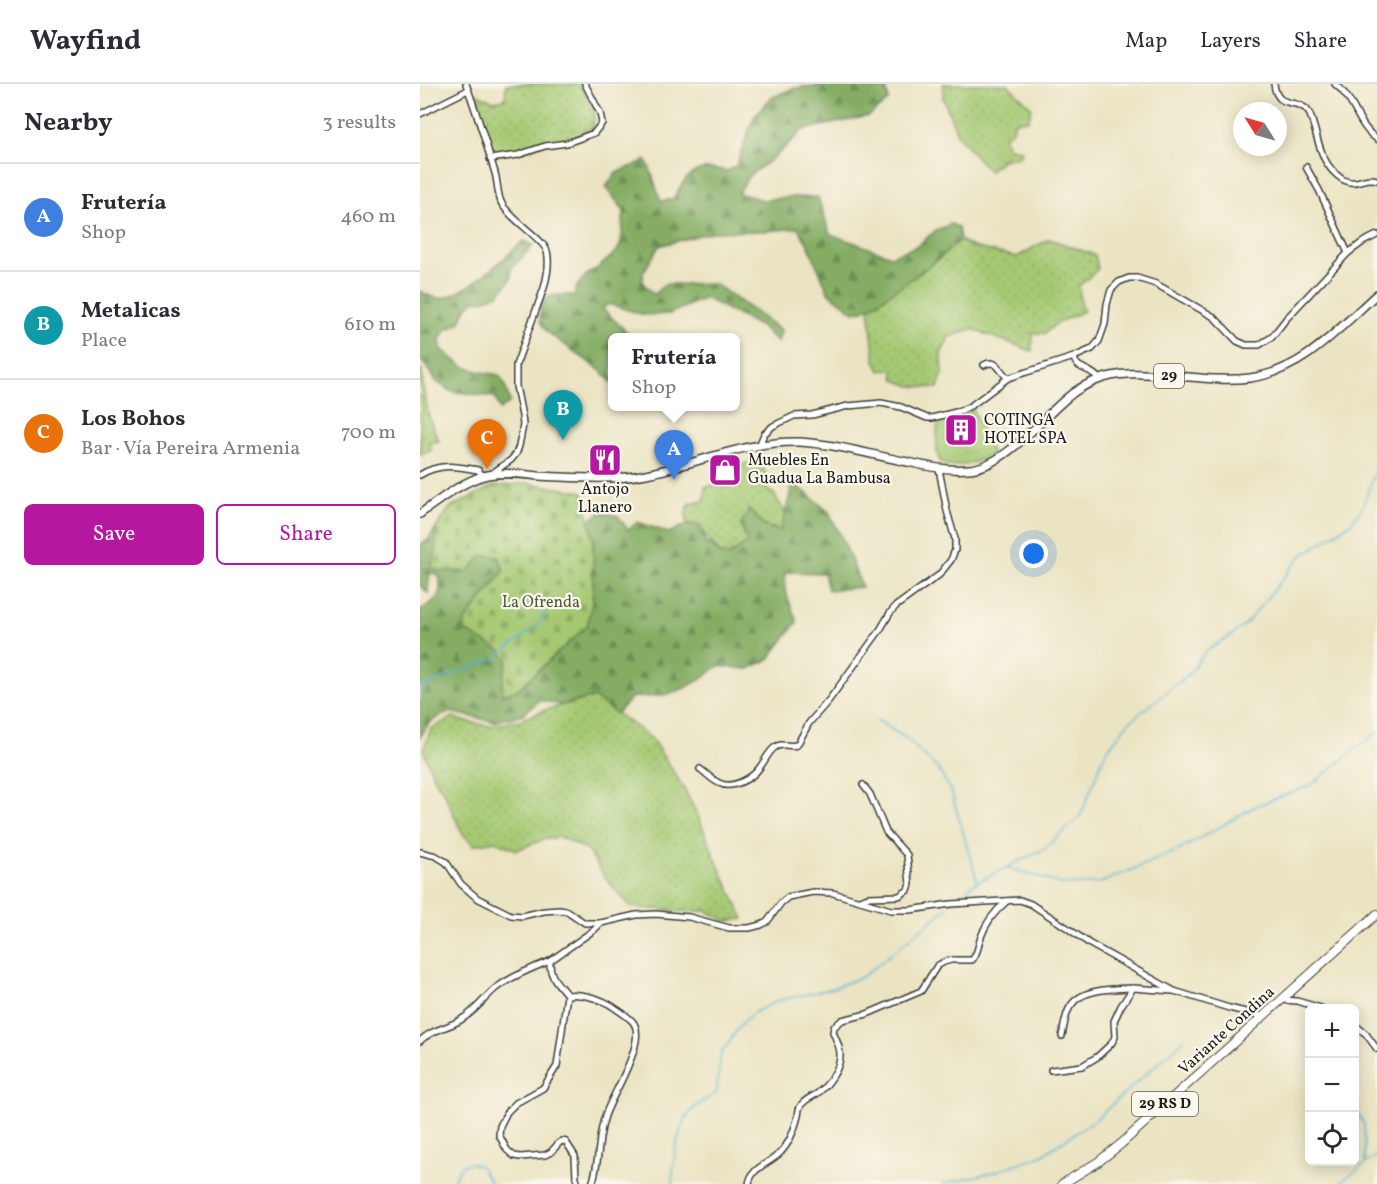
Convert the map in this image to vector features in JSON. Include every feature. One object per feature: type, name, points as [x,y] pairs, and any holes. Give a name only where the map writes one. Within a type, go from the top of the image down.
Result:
[{"type":"highway","name":"Variante Condina","points":[[1062,1184],[1122,1144],[1377,914]]},
{"type":"main road","name":"29","points":[[420,514],[466,484],[486,476],[508,474],[628,477],[759,446],[791,442],[820,444],[939,469],[972,469],[992,463],[1079,388],[1099,379],[1132,374],[1236,379],[1275,373],[1309,354],[1377,294]]},
{"type":"street","points":[[490,159],[567,143],[594,132],[602,123],[600,113],[585,84]]},
{"type":"street","points":[[1274,84],[1276,93],[1286,103],[1307,109],[1324,160],[1330,170],[1349,182],[1372,178],[1377,180]]},
{"type":"street","points":[[1335,84],[1347,95],[1365,129],[1377,139]]},
{"type":"street","points":[[420,114],[467,87],[496,176],[500,202],[508,213],[547,251],[547,277],[516,365],[516,386],[523,425],[516,454],[511,460],[486,476],[477,470],[441,466],[430,468],[420,475]]},
{"type":"street","points":[[1306,167],[1348,253]]},
{"type":"street","points":[[759,446],[768,430],[794,416],[812,415],[849,406],[881,403],[901,407],[932,418],[960,411],[972,405],[1008,378],[1092,349],[1099,341],[1105,324],[1111,290],[1119,282],[1129,278],[1156,284],[1214,317],[1237,341],[1246,345],[1260,345],[1272,337],[1348,253],[1377,235]]},
{"type":"street","points":[[1074,357],[1077,366],[1089,370],[1099,379]]},
{"type":"street","points":[[984,365],[996,364],[1008,378]]},
{"type":"street","points":[[700,769],[720,784],[734,784],[758,770],[775,747],[781,744],[796,745],[809,723],[829,700],[890,613],[947,567],[955,550],[955,539],[939,469]]},
{"type":"street","points":[[857,901],[868,897],[899,896],[908,890],[910,884],[907,855],[886,832],[870,794],[863,784]]},
{"type":"street","points":[[420,852],[436,856],[446,862],[461,884],[477,898],[511,915],[522,916],[558,910],[567,911],[585,923],[601,923],[636,915],[656,914],[689,917],[729,928],[749,928],[767,922],[788,897],[813,892],[833,893],[891,910],[1020,900],[1031,904],[1090,944],[1174,991],[1262,1016]]},
{"type":"street","points":[[749,1184],[754,1171],[776,1157],[788,1143],[800,1106],[827,1084],[835,1072],[841,1057],[833,1032],[837,1023],[847,1018],[867,1014],[921,991],[937,966],[944,962],[972,960],[976,957],[983,930],[994,912],[1009,900]]},
{"type":"street","points":[[420,1041],[432,1031],[445,1028],[464,1018],[497,987],[519,974],[550,961],[601,923]]},
{"type":"street","points":[[550,961],[552,976],[567,995],[557,1066],[543,1088],[516,1103],[507,1112],[498,1135],[507,1150],[520,1158],[545,1155],[562,1141],[566,1142],[575,1156],[578,1184]]},
{"type":"street","points":[[1051,1070],[1083,1066],[1111,1044],[1115,1037],[1114,1021],[1133,988]]},
{"type":"street","points":[[1062,1036],[1070,1006],[1081,996],[1106,989],[1174,991]]},
{"type":"street","points":[[567,995],[574,994],[613,1005],[633,1022],[637,1030],[633,1056],[605,1115],[592,1184]]},
{"type":"street","points":[[1282,1000],[1307,1004]]},
{"type":"street","points":[[1359,1028],[1377,1049]]},
{"type":"green space","points":[[506,84],[580,84],[595,110],[593,128],[567,141],[544,143],[525,150],[492,156],[473,92],[494,101],[505,99]]},
{"type":"green space","points":[[826,84],[885,84],[889,100],[869,116],[803,130],[776,156],[750,175],[738,193],[764,200],[818,197],[830,234],[891,256],[917,246],[935,231],[951,224],[958,227],[960,240],[927,268],[878,302],[854,312],[828,292],[808,244],[798,228],[711,232],[659,246],[643,273],[643,283],[654,295],[664,284],[715,284],[781,330],[778,343],[763,328],[705,298],[669,314],[644,315],[609,304],[602,308],[628,333],[608,333],[608,379],[601,371],[547,332],[540,322],[540,300],[554,295],[574,295],[577,286],[586,275],[598,268],[617,251],[621,243],[624,211],[606,187],[616,173],[646,160],[661,201],[673,199],[683,183],[694,172],[708,168],[727,171],[736,166],[754,117],[771,98],[791,89]]},
{"type":"green space","points":[[943,84],[1009,84],[1032,108],[1028,120],[1015,121],[1013,130],[1004,136],[1008,148],[1022,150],[1020,156],[1002,160],[989,171],[958,136],[943,97]]},
{"type":"green space","points":[[1049,239],[1095,255],[1098,269],[1079,286],[1081,307],[1084,311],[1059,322],[1045,333],[1033,333],[1032,351],[972,329],[949,337],[941,354],[943,371],[938,388],[910,386],[895,380],[893,369],[880,371],[875,361],[869,308],[938,260],[960,240],[972,247],[1017,257]]},
{"type":"green space","points":[[523,241],[534,245],[511,269],[511,279],[499,294],[482,301],[474,300],[465,310],[460,322],[447,329],[440,339],[441,348],[454,360],[474,370],[499,375],[510,402],[500,410],[495,397],[450,391],[437,382],[420,359],[420,291],[438,298],[459,292],[483,276]]},
{"type":"green space","points":[[420,369],[428,414],[439,441],[430,443],[431,451],[420,455]]},
{"type":"green space","points":[[973,409],[993,456],[964,465],[943,463],[937,451],[938,421],[956,418]]},
{"type":"green space","points":[[754,461],[765,471],[767,490],[774,494],[786,514],[781,530],[764,526],[749,510],[747,543],[730,555],[720,554],[699,525],[687,524],[686,513],[689,504],[704,501],[706,489],[704,487],[718,485],[722,488],[734,484],[736,467]]},
{"type":"green space","points":[[793,482],[829,512],[862,587],[828,590],[824,573],[785,572],[785,590],[797,622],[768,660],[748,669],[718,666],[698,681],[678,691],[656,696],[632,697],[616,714],[594,697],[562,705],[540,700],[523,714],[495,722],[450,712],[429,723],[420,738],[420,610],[435,600],[440,588],[439,576],[432,572],[429,577],[428,593],[420,586],[420,544],[427,541],[436,528],[436,552],[431,567],[483,555],[499,557],[504,571],[482,599],[501,652],[509,660],[503,677],[502,694],[517,690],[587,626],[593,597],[593,538],[589,520],[601,512],[618,516],[628,530],[638,522],[669,533],[687,524],[700,525],[706,544],[710,543],[720,554],[730,555],[747,543],[741,525],[749,509],[764,526],[781,530]]},
{"type":"green space","name":"La Ofrenda","points":[[527,483],[583,492],[593,538],[593,597],[587,626],[517,690],[502,695],[503,677],[508,660],[501,651],[465,631],[465,621],[504,571],[499,557],[483,555],[468,571],[438,571],[431,567],[436,552],[436,528],[450,508],[491,487]]},
{"type":"green space","points":[[594,697],[651,738],[682,785],[698,816],[744,919],[725,921],[707,911],[631,907],[606,879],[587,850],[565,839],[558,837],[542,840],[517,850],[495,841],[474,845],[462,833],[445,795],[433,776],[423,750],[431,729],[453,717],[490,726],[518,721],[548,709]]},
{"type":"waterway","points":[[954,902],[973,884],[1044,849],[1080,817],[1105,753],[1128,723],[1189,674],[1206,651],[1246,624],[1301,556],[1351,523],[1362,508],[1377,472]]},
{"type":"waterway","points":[[420,691],[422,686],[494,659],[537,626],[553,599]]},
{"type":"waterway","points":[[877,720],[908,740],[938,769],[951,791],[977,880]]},
{"type":"waterway","points":[[1008,868],[1065,885],[1100,883],[1179,850],[1256,806],[1311,785],[1377,732]]},
{"type":"waterway","points":[[672,1184],[675,1155],[682,1126],[692,1110],[716,1093],[721,1054],[740,1025],[753,1013],[777,1001],[833,988],[864,976],[948,907]]},
{"type":"waterway","points":[[943,1184],[994,1172],[1042,1155],[1094,1121],[1185,1039]]},
{"type":"waterway","points":[[1356,1112],[1364,1124],[1365,1163]]},
{"type":"waterway","points":[[1338,1184],[1377,1155]]},
{"type":"waterway","points":[[451,1184],[461,1166],[469,1163],[480,1166],[491,1184]]},
{"type":"place","name":"COTINGA HOTEL SPA","points":[[961,430]]},
{"type":"place","name":"Metalicas","points":[[563,440]]},
{"type":"place","name":"Antojo Llanero","points":[[605,460]]},
{"type":"place","name":"Los Bohos","points":[[487,469]]},
{"type":"place","name":"Muebles En Guadua La Bambusa","points":[[725,470]]},
{"type":"place","name":"Frutería","points":[[674,480]]}]
